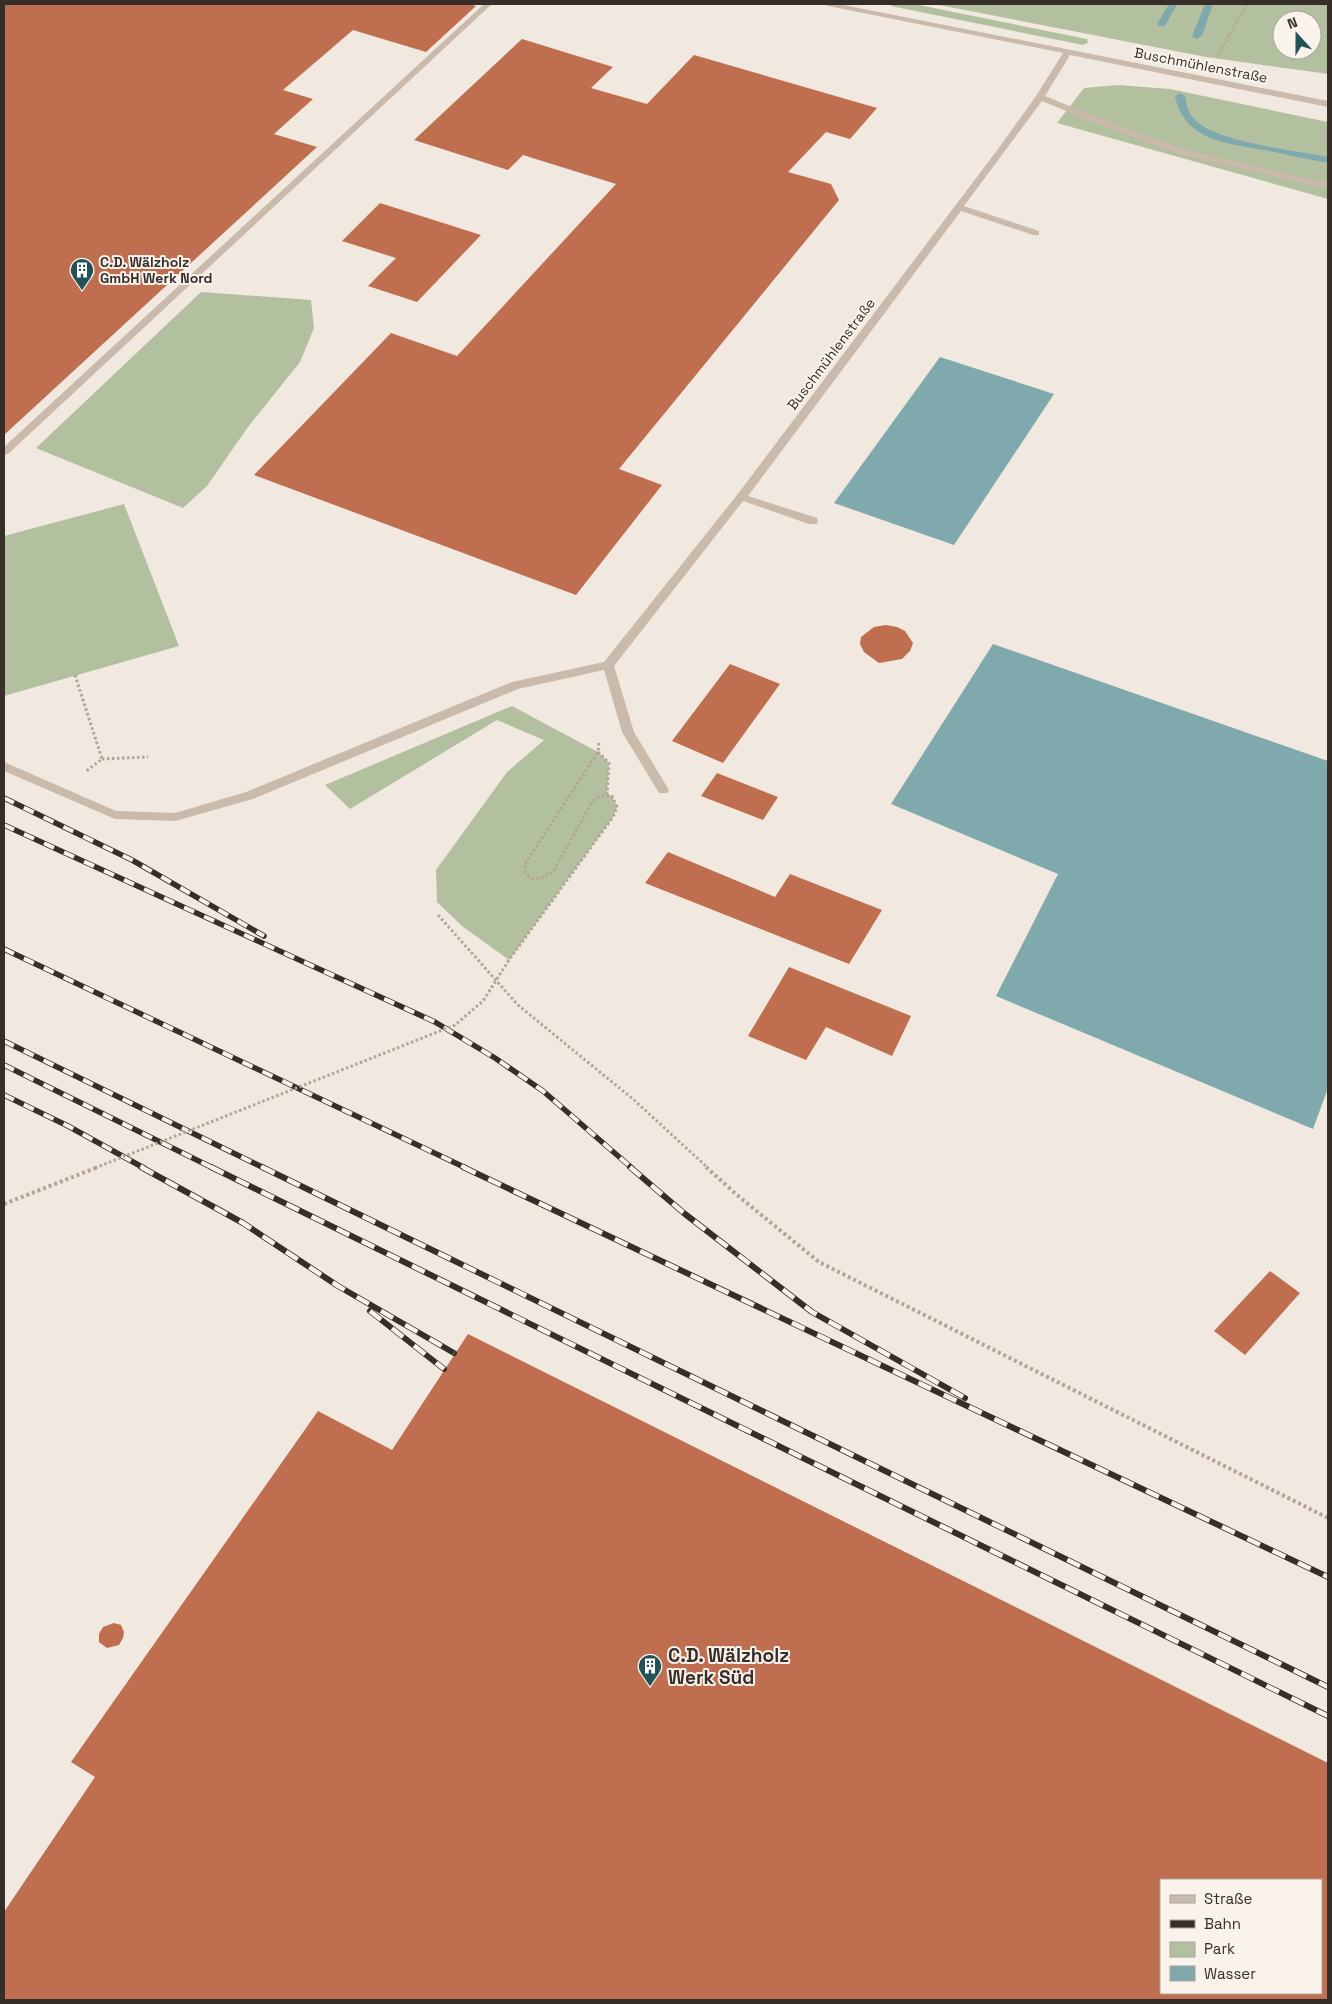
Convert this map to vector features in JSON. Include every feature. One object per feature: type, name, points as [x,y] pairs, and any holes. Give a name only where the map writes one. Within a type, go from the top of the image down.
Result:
[{"type":"street","points":[[4,452],[488,4]]},
{"type":"street","name":"Buschmühlenstraße","points":[[828,4],[1328,104]]},
{"type":"street","name":"Buschmühlenstraße","points":[[608,665],[741,497],[959,207],[1040,97],[1068,52]]},
{"type":"street","points":[[1040,97],[1103,123],[1183,152],[1328,186]]},
{"type":"street","points":[[959,207],[1036,232]]},
{"type":"street","points":[[741,497],[814,522]]},
{"type":"street","points":[[4,766],[115,814],[175,818],[249,796],[516,685],[608,665],[628,732],[663,790]]},
{"type":"path","points":[[1216,58],[1247,4]]},
{"type":"path","points":[[75,675],[102,759]]},
{"type":"path","points":[[4,1204],[455,1025],[483,1001],[509,960],[613,817],[617,807],[612,796],[607,794],[600,796],[592,802],[553,872],[545,878],[536,880],[525,874],[525,864],[598,752],[608,763],[607,794]]},
{"type":"path","points":[[60,791],[102,759],[148,757]]},
{"type":"path","points":[[438,915],[518,1005],[634,1100],[737,1195],[819,1262],[1328,1518]]},
{"type":"green space","points":[[893,4],[914,4],[1087,39],[1088,43],[1083,45],[891,6]]},
{"type":"green space","points":[[934,4],[1328,4],[1328,74],[1206,57]]},
{"type":"green space","points":[[1118,85],[1170,89],[1328,122],[1328,199],[1057,123],[1084,88]]},
{"type":"green space","points":[[201,292],[311,300],[314,328],[300,362],[248,427],[207,486],[183,508],[36,448]]},
{"type":"green space","points":[[124,504],[179,646],[4,696],[4,536]]},
{"type":"green space","points":[[512,706],[598,752],[609,763],[607,794],[612,796],[617,807],[613,817],[509,960],[462,926],[437,902],[436,870],[507,772],[544,740],[497,720],[350,809],[325,785]]},
{"type":"water","points":[[940,357],[1054,394],[954,545],[834,503]]},
{"type":"water","points":[[993,644],[1328,761],[1328,1088],[1313,1129],[996,996],[1058,874],[891,804]]},
{"type":"building","name":"C.D. Wälzholz GmbH Werk Nord","points":[[4,4],[469,4],[476,6],[426,52],[353,30],[283,90],[313,99],[274,134],[317,147],[4,435]]},
{"type":"building","points":[[522,39],[613,67],[591,88],[647,104],[694,55],[877,108],[850,139],[826,132],[788,172],[831,184],[839,200],[619,469],[662,485],[576,595],[254,475],[391,333],[457,356],[616,184],[523,155],[508,170],[414,140]]},
{"type":"building","points":[[380,203],[481,235],[417,302],[368,286],[396,258],[342,241]]},
{"type":"building","points":[[886,625],[905,631],[913,643],[910,651],[902,659],[879,663],[864,652],[860,644],[861,637],[874,627]]},
{"type":"building","points":[[730,664],[780,684],[723,763],[672,741]]},
{"type":"building","points":[[717,773],[778,797],[763,820],[701,796]]},
{"type":"building","points":[[668,852],[775,897],[790,874],[882,910],[849,964],[645,883]]},
{"type":"building","points":[[789,967],[911,1016],[892,1056],[826,1027],[806,1060],[748,1036]]},
{"type":"building","points":[[1270,1271],[1300,1293],[1245,1355],[1214,1331]]},
{"type":"building","name":"C.D. Wälzholz Werk Süd","points":[[468,1334],[1328,1763],[1328,2000],[4,2000],[4,1912],[95,1777],[71,1762],[318,1411],[392,1450]]},
{"type":"building","points":[[114,1623],[121,1625],[124,1632],[123,1638],[119,1645],[107,1648],[99,1642],[99,1634],[103,1627]]},
{"type":"waterway","points":[[1162,24],[1173,4]]},
{"type":"waterway","points":[[1197,36],[1209,4]]},
{"type":"waterway","points":[[1180,96],[1184,112],[1192,122],[1217,138],[1328,160]]},
{"type":"railway","points":[[4,798],[132,860],[264,936]]},
{"type":"railway","points":[[4,825],[435,1022],[495,1058],[543,1091],[632,1168]]},
{"type":"railway","points":[[4,949],[466,1168]]},
{"type":"railway","points":[[4,1041],[264,1168]]},
{"type":"railway","points":[[4,1065],[213,1168]]},
{"type":"railway","points":[[4,1095],[68,1126],[144,1168]]},
{"type":"railway","points":[[141,1167],[243,1223],[338,1286],[454,1353]]},
{"type":"railway","points":[[211,1167],[1328,1716]]},
{"type":"railway","points":[[262,1167],[1328,1687]]},
{"type":"railway","points":[[463,1167],[1328,1577]]},
{"type":"railway","points":[[630,1167],[685,1214],[812,1312],[965,1398]]},
{"type":"railway","points":[[370,1311],[444,1369]]},
{"type":"place","name":"C.D. Wälzholz GmbH Werk Nord","points":[[82,291]]},
{"type":"place","name":"C.D. Wälzholz Werk Süd","points":[[650,1687]]}]
